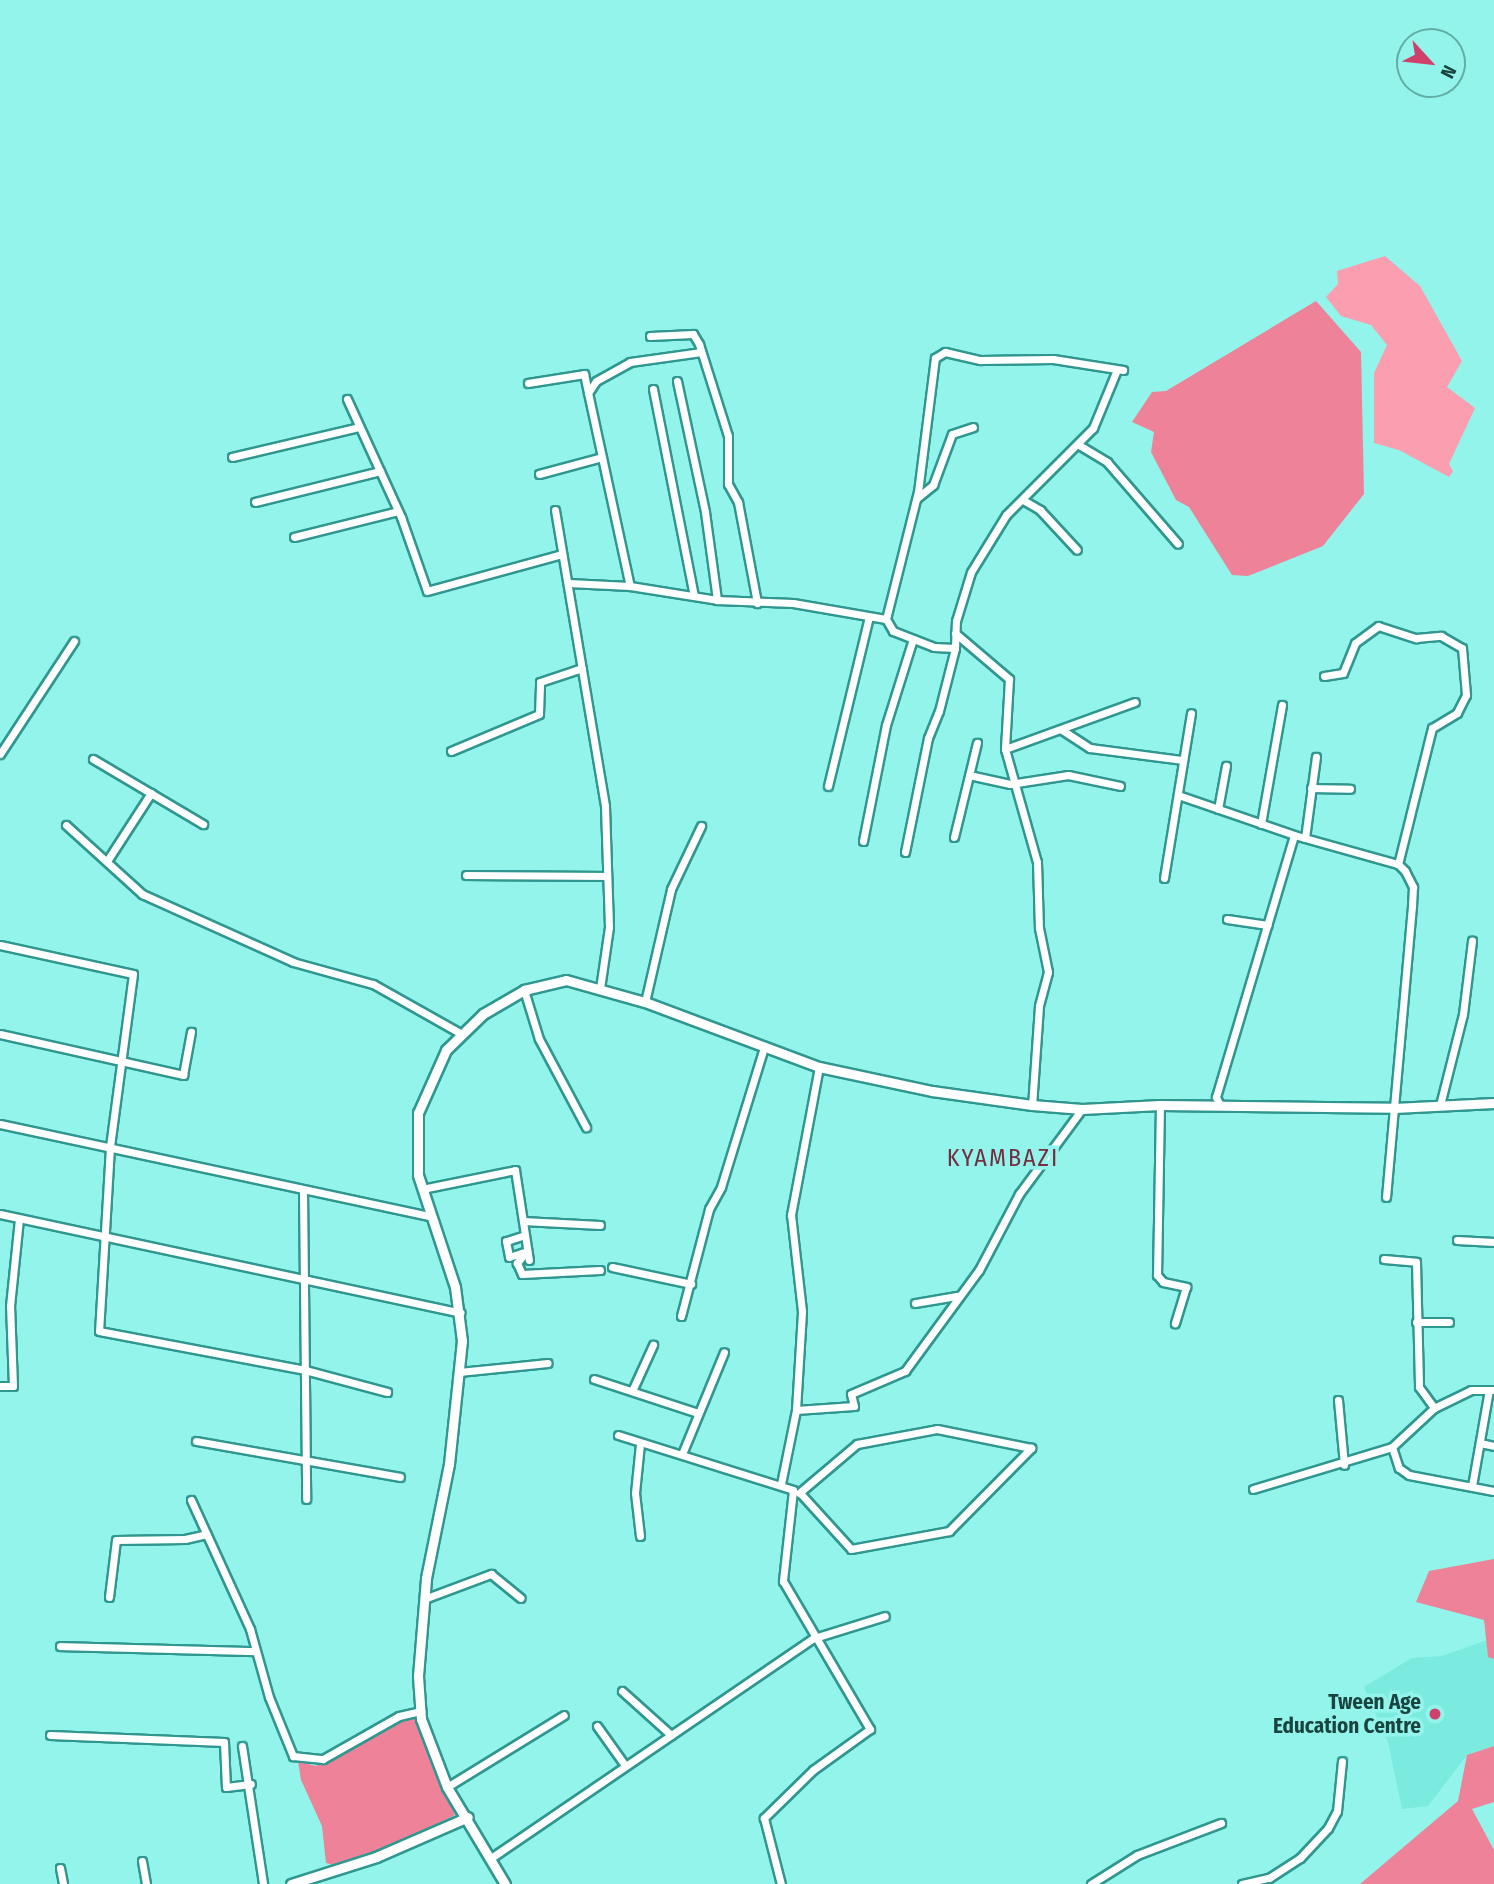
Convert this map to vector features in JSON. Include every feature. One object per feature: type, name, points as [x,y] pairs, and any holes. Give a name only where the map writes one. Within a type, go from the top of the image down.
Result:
[{"type":"street","points":[[650,336],[693,334],[701,352],[728,436],[728,484],[738,502],[757,603]]},
{"type":"street","points":[[588,393],[596,381],[630,362],[701,352]]},
{"type":"street","points":[[905,852],[928,738],[955,649],[956,633],[971,572],[1001,522],[1093,428],[1119,371],[1053,359],[986,360],[939,354],[917,498],[886,619],[893,631],[913,639],[955,649]]},
{"type":"street","points":[[528,383],[584,374],[630,586]]},
{"type":"street","points":[[677,382],[705,512],[717,600]]},
{"type":"street","points":[[653,389],[694,596]]},
{"type":"street","points":[[346,399],[398,511],[427,591],[559,555]]},
{"type":"street","points":[[917,498],[933,485],[952,434],[973,426]]},
{"type":"street","points":[[232,457],[359,427]]},
{"type":"street","points":[[1079,445],[1107,462],[1178,544]]},
{"type":"street","points":[[539,474],[602,457]]},
{"type":"street","points":[[255,502],[380,471]]},
{"type":"street","points":[[1023,500],[1040,510],[1077,550]]},
{"type":"street","points":[[555,510],[559,555],[568,583],[605,806],[609,927],[600,989]]},
{"type":"street","points":[[294,537],[398,511]]},
{"type":"street","points":[[568,583],[630,586],[717,600],[793,603],[886,619]]},
{"type":"street","points":[[828,786],[869,617]]},
{"type":"street","points":[[1324,676],[1343,673],[1355,643],[1378,626],[1416,638],[1441,636],[1462,648],[1466,695],[1457,713],[1432,728],[1398,863]]},
{"type":"street","points":[[956,633],[1009,679],[1004,748],[1037,862],[1039,928],[1048,972],[1039,1006],[1032,1105]]},
{"type":"street","points":[[863,841],[886,724],[913,639]]},
{"type":"street","points":[[0,754],[74,641]]},
{"type":"street","points":[[451,751],[539,714],[540,681],[582,668]]},
{"type":"street","points":[[1004,748],[1062,730],[1135,702]]},
{"type":"street","points":[[1261,824],[1282,705]]},
{"type":"street","points":[[1164,878],[1191,713]]},
{"type":"street","points":[[1062,730],[1090,748],[1183,760]]},
{"type":"street","points":[[954,837],[977,743]]},
{"type":"street","points":[[1305,838],[1316,757]]},
{"type":"street","points":[[93,759],[202,824]]},
{"type":"street","points":[[1218,809],[1226,766]]},
{"type":"street","points":[[969,775],[1010,784],[1015,781],[1068,775],[1120,786]]},
{"type":"street","points":[[1311,788],[1350,789]]},
{"type":"street","points":[[107,861],[151,793]]},
{"type":"street","points":[[1178,795],[1294,835],[1398,863],[1413,887],[1386,1197]]},
{"type":"street","points":[[66,825],[142,894],[293,962],[373,984],[460,1032]]},
{"type":"street","points":[[645,1003],[671,889],[701,826]]},
{"type":"street","points":[[1220,1105],[1216,1097],[1294,835]]},
{"type":"street","points":[[466,875],[607,876]]},
{"type":"street","points":[[1227,919],[1268,925]]},
{"type":"street","points":[[1440,1105],[1463,1014],[1472,941]]},
{"type":"street","points":[[0,945],[133,974],[110,1147],[99,1331],[304,1370],[387,1392]]},
{"type":"street","points":[[505,1884],[468,1817],[447,1787],[421,1711],[418,1648],[424,1599],[449,1464],[459,1372],[460,1313],[422,1189],[416,1157],[418,1113],[446,1050],[460,1032],[524,990],[566,980],[645,1003],[819,1067],[932,1091],[1032,1105],[1082,1109],[1160,1105],[1394,1108],[1494,1103]]},
{"type":"street","points":[[524,990],[539,1039],[586,1127]]},
{"type":"street","points":[[0,1034],[183,1075],[191,1032]]},
{"type":"street","points":[[681,1316],[709,1209],[721,1187],[764,1047]]},
{"type":"street","points":[[781,1484],[796,1410],[802,1311],[791,1214],[819,1067]]},
{"type":"street","points":[[1160,1105],[1157,1275],[1163,1282],[1186,1287],[1175,1323]]},
{"type":"street","points":[[796,1410],[854,1406],[851,1394],[905,1371],[957,1296],[979,1270],[1019,1194],[1082,1109]]},
{"type":"street","points":[[0,1124],[429,1216]]},
{"type":"street","points":[[422,1189],[515,1170],[528,1255]]},
{"type":"street","points":[[303,1190],[306,1499]]},
{"type":"street","points":[[0,1214],[105,1234],[303,1281],[460,1313]]},
{"type":"street","points":[[0,1386],[13,1386],[10,1306],[19,1219]]},
{"type":"street","points":[[523,1221],[600,1225]]},
{"type":"street","points":[[525,1235],[506,1241],[509,1257],[528,1255]]},
{"type":"street","points":[[1457,1240],[1494,1242]]},
{"type":"street","points":[[528,1255],[517,1263],[522,1274],[532,1277],[600,1269]]},
{"type":"street","points":[[1384,1259],[1416,1262],[1419,1387],[1434,1408]]},
{"type":"street","points":[[612,1267],[691,1284]]},
{"type":"street","points":[[915,1303],[957,1296]]},
{"type":"street","points":[[1416,1322],[1449,1322]]},
{"type":"street","points":[[632,1391],[653,1345]]},
{"type":"street","points":[[682,1454],[724,1352]]},
{"type":"street","points":[[459,1372],[548,1363]]},
{"type":"street","points":[[594,1380],[698,1413]]},
{"type":"street","points":[[1253,1489],[1344,1465],[1392,1447],[1434,1408],[1471,1390],[1492,1390],[1472,1486]]},
{"type":"street","points":[[1338,1400],[1344,1465]]},
{"type":"street","points":[[618,1435],[640,1444],[781,1484],[802,1494],[850,1549],[949,1531],[1031,1448],[937,1429],[857,1444],[842,1453],[802,1494]]},
{"type":"street","points":[[196,1441],[306,1463],[400,1477]]},
{"type":"street","points":[[1480,1443],[1494,1446]]},
{"type":"street","points":[[640,1444],[635,1493],[640,1536]]},
{"type":"street","points":[[1392,1447],[1399,1468],[1409,1475],[1494,1491]]},
{"type":"street","points":[[781,1884],[764,1818],[813,1770],[870,1729],[814,1638],[783,1581],[793,1490]]},
{"type":"street","points":[[191,1500],[250,1629],[254,1651],[293,1756],[323,1759],[400,1716],[421,1711]]},
{"type":"street","points":[[109,1597],[116,1540],[185,1539],[206,1534]]},
{"type":"street","points":[[424,1599],[491,1574],[521,1598]]},
{"type":"street","points":[[491,1858],[624,1764],[814,1638],[885,1616]]},
{"type":"street","points":[[60,1646],[254,1651]]},
{"type":"street","points":[[622,1691],[671,1735]]},
{"type":"street","points":[[447,1787],[565,1715]]},
{"type":"street","points":[[597,1726],[624,1764]]},
{"type":"street","points":[[50,1735],[224,1742],[226,1787],[251,1784]]},
{"type":"street","points":[[242,1746],[251,1784],[263,1884]]},
{"type":"street","points":[[1242,1884],[1269,1878],[1300,1858],[1328,1828],[1337,1811],[1342,1761]]},
{"type":"street","points":[[291,1884],[376,1857],[468,1817]]},
{"type":"street","points":[[1091,1884],[1137,1855],[1221,1823]]},
{"type":"street","points":[[142,1861],[146,1884]]},
{"type":"street","points":[[60,1867],[63,1884]]},
{"type":"shaded area","points":[[1385,256],[1420,286],[1462,361],[1447,387],[1475,408],[1449,464],[1453,471],[1449,477],[1399,450],[1374,443],[1374,373],[1387,345],[1371,325],[1341,316],[1326,297],[1338,284],[1337,271]]},
{"type":"shaded area","points":[[1316,301],[1361,352],[1364,494],[1323,546],[1248,576],[1232,575],[1189,507],[1176,500],[1151,452],[1154,432],[1132,422],[1152,392],[1166,391]]},
{"type":"shaded area","points":[[1494,1559],[1494,1659],[1488,1657],[1484,1620],[1416,1602],[1429,1571]]},
{"type":"shaded area","name":"Tween Age Education Centre","points":[[1487,1640],[1488,1656],[1494,1659],[1494,1746],[1467,1755],[1428,1806],[1402,1809],[1388,1742],[1364,1687],[1412,1658],[1442,1656]]},
{"type":"shaded area","points":[[408,1716],[415,1718],[455,1815],[379,1853],[333,1865],[326,1863],[322,1826],[301,1780],[298,1761],[316,1766]]},
{"type":"shaded area","points":[[1494,1746],[1494,1802],[1472,1809],[1494,1850],[1494,1884],[1360,1884],[1458,1801],[1467,1755]]},
{"type":"place","name":"Tween Age Education Centre","points":[[1435,1714]]},
{"type":"district","name":"KYAMBAZI","points":[[1003,1159]]}]
